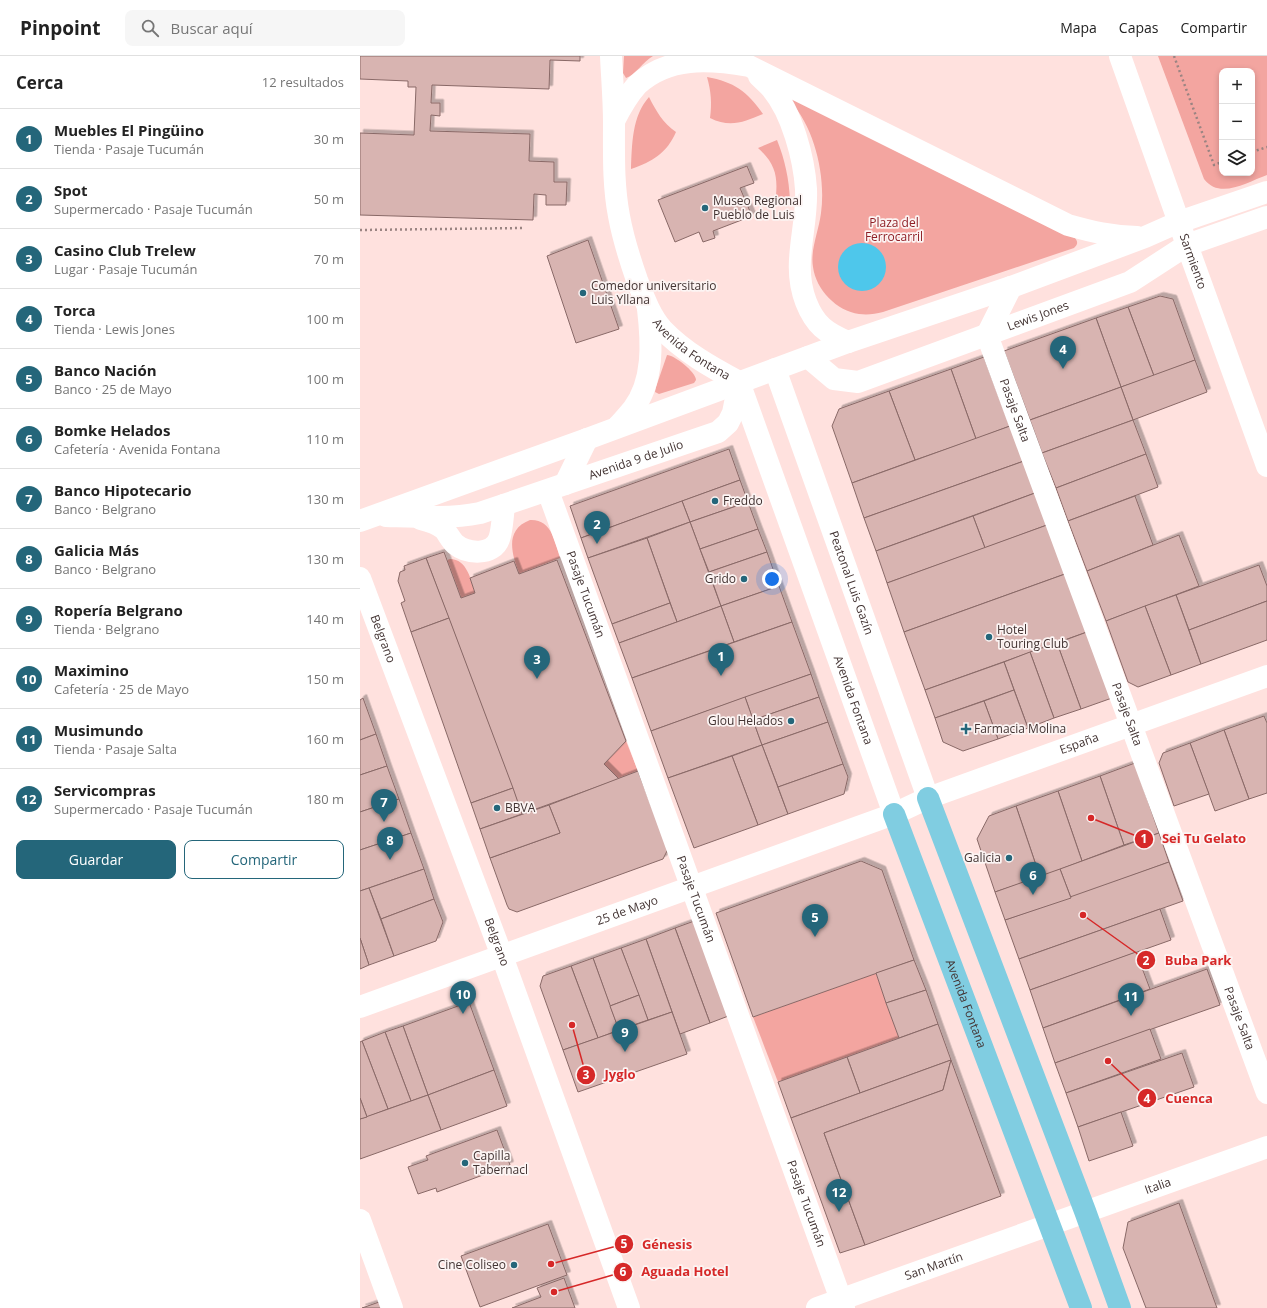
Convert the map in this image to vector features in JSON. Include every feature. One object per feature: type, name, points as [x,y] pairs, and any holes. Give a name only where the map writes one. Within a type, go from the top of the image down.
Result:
[{"type":"main road","points":[[928,798],[1120,1308]]},
{"type":"main road","name":"Avenida Fontana","points":[[894,814],[1081,1308]]},
{"type":"street","name":"Avenida Fontana","points":[[611,56],[614,122],[613,164],[619,217],[633,267],[648,308],[662,328],[681,347],[703,362],[739,382],[894,814]]},
{"type":"street","points":[[727,56],[1068,225],[1113,236],[1146,237]]},
{"type":"street","name":"Sarmiento","points":[[1120,56],[1267,466]]},
{"type":"street","name":"Avenida Fontana","points":[[614,122],[624,102],[637,85],[653,72],[672,63],[693,60],[719,61],[749,66]]},
{"type":"street","points":[[749,66],[772,89],[782,103],[791,123],[800,154],[806,188],[805,221],[799,268],[802,291],[809,310],[820,327],[833,336],[848,342]]},
{"type":"street","points":[[739,382],[848,342],[1011,287],[1146,237],[1179,222],[1267,192]]},
{"type":"street","name":"Lewis Jones","points":[[808,357],[834,379],[858,382],[1130,282],[1187,245],[1267,218]]},
{"type":"street","points":[[988,335],[1011,287]]},
{"type":"street","name":"Avenida 9 de Julio","points":[[618,427],[633,409],[647,378],[651,342],[648,308]]},
{"type":"street","name":"Pasaje Salta","points":[[988,335],[1267,1093]]},
{"type":"street","name":"Peatonal Luis Gazín","points":[[775,369],[928,798]]},
{"type":"street","name":"Avenida 9 de Julio","points":[[366,518],[587,439],[739,382]]},
{"type":"street","name":"Avenida 9 de Julio","points":[[366,518],[448,518],[480,513],[718,432],[728,423],[733,413],[739,382]]},
{"type":"street","points":[[556,488],[587,439]]},
{"type":"street","name":"Pasaje Tucumán","points":[[556,488],[692,887],[843,1304]]},
{"type":"street","points":[[416,517],[437,525],[444,530],[455,544],[463,549],[479,552],[489,549],[499,541],[504,505]]},
{"type":"street","name":"Belgrano","points":[[360,578],[502,956],[629,1308]]},
{"type":"street","name":"España","points":[[894,814],[928,798],[1267,676]]},
{"type":"street","name":"25 de Mayo","points":[[360,1007],[894,814]]},
{"type":"street","name":"Italia","points":[[1049,1224],[1267,1147]]},
{"type":"street","points":[[360,1220],[392,1308]]},
{"type":"street","name":"San Martín","points":[[818,1308],[843,1304],[1049,1224]]},
{"type":"path","points":[[1174,56],[1214,165],[1219,163]]},
{"type":"path","points":[[1255,151],[1267,147]]},
{"type":"path","points":[[360,230],[523,228]]},
{"type":"green space","points":[[624,56],[653,56],[633,74],[626,78],[623,73]]},
{"type":"green space","points":[[1158,56],[1267,56],[1267,175],[1234,188],[1218,188],[1210,185],[1204,179]]},
{"type":"green space","points":[[707,77],[725,82],[739,89],[751,99],[763,114],[737,123],[724,123],[710,118],[711,97]]},
{"type":"green space","points":[[649,97],[660,116],[667,125],[676,132],[668,146],[658,156],[631,169],[636,122],[643,105]]},
{"type":"green space","name":"Plaza del Ferrocarril","points":[[791,98],[1075,238],[1077,244],[1074,248],[883,312],[859,314],[843,309],[823,291],[815,276],[812,260],[821,213],[822,184],[820,169],[812,139],[799,112],[790,101]]},
{"type":"green space","points":[[777,140],[786,170],[790,200],[775,205],[776,181],[773,167],[770,161],[758,148]]},
{"type":"green space","points":[[667,355],[684,364],[696,380],[694,383],[659,394],[655,392],[656,387]]},
{"type":"green space","points":[[530,520],[543,523],[548,527],[554,539],[560,558],[519,574],[514,559],[512,543],[513,536],[522,524]]},
{"type":"green space","points":[[450,559],[461,562],[464,566],[470,577],[475,593],[461,598],[447,560]]},
{"type":"green space","points":[[626,741],[638,771],[619,779],[604,764]]},
{"type":"green space","points":[[876,973],[899,1038],[778,1082],[753,1017]]},
{"type":"water","points":[[862,243],[871,245],[879,250],[884,258],[886,267],[884,276],[879,284],[871,289],[862,291],[853,289],[845,284],[840,276],[838,267],[840,258],[845,250],[853,245]]},
{"type":"building","points":[[360,56],[580,56],[580,61],[550,60],[549,89],[432,85],[431,103],[440,103],[440,116],[431,115],[430,131],[530,134],[529,161],[554,162],[554,182],[567,182],[566,205],[546,205],[546,195],[534,194],[533,220],[360,215],[360,133],[414,135],[416,87],[408,87],[408,81],[360,79]]},
{"type":"building","name":"Museo Regional Pueblo de Luis","points":[[747,166],[754,183],[740,188],[752,216],[713,231],[715,238],[703,242],[699,232],[675,242],[658,200]]},
{"type":"building","name":"Comedor universitario Luis Yllana","points":[[588,240],[619,329],[576,343],[547,256]]},
{"type":"building","points":[[1160,296],[1173,299],[1195,360],[1154,376],[1128,307]]},
{"type":"building","points":[[1128,307],[1154,376],[1121,387],[1096,318]]},
{"type":"building","points":[[1096,318],[1121,387],[1030,420],[1004,351]]},
{"type":"building","points":[[984,357],[1010,426],[976,439],[951,369]]},
{"type":"building","points":[[1195,360],[1207,392],[1133,420],[1121,387]]},
{"type":"building","points":[[951,369],[976,439],[915,460],[889,391]]},
{"type":"building","points":[[1121,387],[1133,420],[1042,453],[1030,420]]},
{"type":"building","points":[[889,391],[915,460],[852,483],[832,426],[839,409]]},
{"type":"building","points":[[1133,420],[1146,454],[1056,488],[1042,453]]},
{"type":"building","points":[[1010,426],[1024,461],[864,518],[852,483]]},
{"type":"building","points":[[729,449],[740,480],[581,538],[570,506]]},
{"type":"building","points":[[1146,454],[1158,487],[1068,521],[1056,488]]},
{"type":"building","points":[[1024,461],[1035,493],[876,551],[864,518]]},
{"type":"building","name":"Freddo","points":[[740,480],[748,502],[690,522],[682,501]]},
{"type":"building","points":[[1035,493],[1047,525],[985,548],[973,516]]},
{"type":"building","points":[[1135,496],[1153,545],[1087,571],[1068,521]]},
{"type":"building","points":[[682,501],[690,522],[588,558],[581,538]]},
{"type":"building","points":[[748,502],[758,529],[700,549],[690,522]]},
{"type":"building","points":[[973,516],[985,548],[887,583],[876,551]]},
{"type":"building","points":[[690,522],[721,606],[677,622],[647,538]]},
{"type":"building","points":[[1047,525],[1065,574],[904,632],[887,583]]},
{"type":"building","points":[[758,529],[767,552],[709,572],[700,549]]},
{"type":"building","points":[[1179,535],[1199,586],[1106,621],[1087,571]]},
{"type":"building","points":[[647,538],[670,603],[612,624],[588,558]]},
{"type":"building","points":[[444,552],[461,598],[475,593],[470,578],[514,561],[519,574],[557,560],[626,741],[604,764],[619,779],[522,814],[426,558]]},
{"type":"building","name":"Grido","points":[[767,552],[779,586],[721,606],[709,572]]},
{"type":"building","points":[[426,558],[449,618],[411,632],[401,603],[405,601],[398,581],[400,572],[405,570],[404,566]]},
{"type":"building","points":[[1259,565],[1267,586],[1267,601],[1189,630],[1176,595]]},
{"type":"building","name":"Hotel Touring Club","points":[[1065,574],[1087,632],[925,690],[904,632]]},
{"type":"building","points":[[779,586],[792,622],[734,642],[721,606]]},
{"type":"building","points":[[1176,595],[1201,664],[1171,675],[1145,606]]},
{"type":"building","points":[[1267,601],[1267,640],[1201,664],[1189,630]]},
{"type":"building","points":[[670,603],[677,622],[619,643],[612,624]]},
{"type":"building","points":[[721,606],[734,642],[632,678],[619,643]]},
{"type":"building","points":[[1145,606],[1171,675],[1138,687],[1128,682],[1106,621]]},
{"type":"building","points":[[449,618],[513,788],[471,803],[411,632]]},
{"type":"building","points":[[792,622],[811,674],[651,731],[632,678]]},
{"type":"building","points":[[1087,632],[1112,698],[1081,709],[1057,643]]},
{"type":"building","points":[[1057,643],[1081,709],[1054,718],[1030,652]]},
{"type":"building","points":[[1030,652],[1054,718],[1028,728],[1004,662]]},
{"type":"building","points":[[1004,662],[1014,690],[935,718],[925,690]]},
{"type":"building","points":[[811,674],[819,697],[753,720],[745,697]]},
{"type":"building","points":[[1014,690],[1028,728],[998,739],[984,701]]},
{"type":"building","points":[[745,697],[762,745],[668,778],[651,731]]},
{"type":"building","name":"Glou Helados","points":[[819,697],[828,722],[762,745],[753,720]]},
{"type":"building","points":[[363,698],[376,734],[360,740],[360,700]]},
{"type":"building","name":"Farmacia Molina","points":[[984,701],[998,739],[963,751],[943,742],[935,718]]},
{"type":"building","points":[[1264,716],[1267,723],[1267,793],[1249,799],[1224,730]]},
{"type":"building","points":[[828,722],[843,764],[778,787],[762,745]]},
{"type":"building","points":[[1224,730],[1249,799],[1215,811],[1190,743]]},
{"type":"building","points":[[376,734],[387,766],[360,775],[360,740]]},
{"type":"building","points":[[1190,743],[1209,794],[1174,806],[1159,763],[1163,753]]},
{"type":"building","points":[[762,745],[788,814],[758,825],[732,756]]},
{"type":"building","points":[[732,756],[758,825],[694,848],[668,778]]},
{"type":"building","points":[[1135,763],[1159,833],[1124,845],[1100,776]]},
{"type":"building","points":[[843,764],[848,777],[844,794],[788,814],[778,787]]},
{"type":"building","points":[[387,766],[399,799],[360,812],[360,775]]},
{"type":"building","points":[[638,771],[668,849],[663,859],[517,912],[509,909],[490,858],[560,833],[549,805]]},
{"type":"building","points":[[1100,776],[1124,845],[1082,861],[1058,791]]},
{"type":"building","name":"BBVA","points":[[513,788],[522,814],[480,829],[471,803]]},
{"type":"building","points":[[1058,791],[1082,861],[1040,877],[1016,806]]},
{"type":"building","points":[[399,799],[411,833],[360,850],[360,812]]},
{"type":"building","points":[[549,805],[560,833],[490,858],[480,829]]},
{"type":"building","name":"Galicia","points":[[1016,806],[1040,877],[995,892],[977,839],[989,816]]},
{"type":"building","points":[[411,833],[424,869],[360,891],[360,850]]},
{"type":"building","points":[[1159,833],[1169,862],[1071,898],[1060,869]]},
{"type":"building","points":[[861,861],[882,870],[914,960],[753,1017],[716,913]]},
{"type":"building","points":[[1169,862],[1183,901],[1019,959],[1005,920]]},
{"type":"building","points":[[424,869],[434,899],[381,919],[369,888]]},
{"type":"building","points":[[1060,869],[1071,898],[1005,920],[995,892]]},
{"type":"building","points":[[369,888],[394,956],[369,965],[360,938],[360,891]]},
{"type":"building","points":[[434,899],[443,922],[436,941],[394,956],[381,919]]},
{"type":"building","points":[[1160,909],[1171,940],[1030,990],[1019,959]]},
{"type":"building","points":[[697,920],[731,1015],[710,1023],[675,928]]},
{"type":"building","points":[[675,928],[710,1023],[680,1034],[646,939]]},
{"type":"building","points":[[360,938],[369,965],[360,969]]},
{"type":"building","points":[[646,939],[672,1012],[648,1020],[621,948]]},
{"type":"building","points":[[621,948],[639,995],[610,1006],[593,958]]},
{"type":"building","points":[[1136,952],[1150,989],[1043,1028],[1030,990]]},
{"type":"building","points":[[593,958],[619,1030],[598,1038],[571,966]]},
{"type":"building","points":[[914,960],[926,990],[886,1003],[876,973]]},
{"type":"building","points":[[571,966],[598,1038],[563,1050],[540,986],[543,976]]},
{"type":"building","points":[[1207,969],[1220,1005],[1055,1063],[1043,1028]]},
{"type":"building","points":[[926,990],[938,1024],[899,1038],[886,1003]]},
{"type":"building","points":[[639,995],[648,1020],[619,1030],[610,1006]]},
{"type":"building","points":[[469,1002],[494,1070],[428,1095],[403,1026]]},
{"type":"building","points":[[672,1012],[687,1054],[578,1092],[563,1050]]},
{"type":"building","points":[[938,1024],[951,1060],[860,1093],[847,1057]]},
{"type":"building","points":[[403,1026],[428,1095],[411,1101],[385,1032]]},
{"type":"building","points":[[1150,1029],[1161,1059],[1066,1093],[1055,1063]]},
{"type":"building","points":[[385,1032],[411,1101],[388,1109],[362,1041]]},
{"type":"building","points":[[362,1041],[388,1109],[367,1117],[360,1098],[360,1042]]},
{"type":"building","points":[[1182,1053],[1194,1087],[1078,1127],[1066,1093]]},
{"type":"building","points":[[847,1057],[860,1093],[791,1118],[778,1082]]},
{"type":"building","points":[[951,1060],[943,1090],[824,1133],[865,1245],[840,1253],[791,1118]]},
{"type":"building","points":[[951,1060],[1001,1196],[865,1245],[824,1133],[943,1090]]},
{"type":"building","points":[[494,1070],[507,1106],[441,1130],[428,1095]]},
{"type":"building","points":[[428,1095],[441,1130],[360,1159],[360,1119]]},
{"type":"building","points":[[360,1098],[367,1117],[360,1119]]},
{"type":"building","points":[[1121,1112],[1133,1146],[1089,1161],[1078,1127]]},
{"type":"building","name":"Capilla Tabernacl","points":[[497,1130],[510,1165],[437,1192],[436,1188],[418,1194],[408,1167],[428,1160],[426,1156]]},
{"type":"building","points":[[1179,1203],[1217,1308],[1146,1308],[1123,1248],[1128,1222]]},
{"type":"building","name":"Cine Coliseo","points":[[548,1224],[567,1275],[480,1307],[461,1256]]},
{"type":"building","points":[[564,1278],[575,1308],[512,1308],[541,1297],[537,1288]]},
{"type":"building","points":[[382,1301],[384,1308],[362,1308]]},
{"type":"place","name":"Museo Regional Pueblo de Luis","points":[[705,208]]},
{"type":"place","name":"Comedor universitario Luis Yllana","points":[[583,293]]},
{"type":"place","name":"Torca","points":[[1063,369]]},
{"type":"place","name":"Freddo","points":[[715,501]]},
{"type":"place","name":"Spot","points":[[597,544]]},
{"type":"place","name":"Grido","points":[[744,579]]},
{"type":"place","name":"Hotel Touring Club","points":[[989,637]]},
{"type":"place","name":"Muebles El Pingüino","points":[[721,676]]},
{"type":"place","name":"Casino Club Trelew","points":[[537,679]]},
{"type":"place","name":"Glou Helados","points":[[791,721]]},
{"type":"place","name":"Farmacia Molina","points":[[966,729]]},
{"type":"place","name":"BBVA","points":[[497,808]]},
{"type":"place","name":"Sei Tu Gelato","points":[[1091,818]]},
{"type":"place","name":"Banco Hipotecario","points":[[384,822]]},
{"type":"place","name":"Galicia","points":[[1009,858]]},
{"type":"place","name":"Galicia Más","points":[[390,860]]},
{"type":"place","name":"Bomke Helados","points":[[1033,895]]},
{"type":"place","name":"Buba Park","points":[[1083,915]]},
{"type":"place","name":"Banco Nación","points":[[815,937]]},
{"type":"place","name":"Maximino","points":[[463,1014]]},
{"type":"place","name":"Musimundo","points":[[1131,1016]]},
{"type":"place","name":"Jyglo","points":[[572,1025]]},
{"type":"place","name":"Ropería Belgrano","points":[[625,1052]]},
{"type":"place","name":"Cuenca","points":[[1108,1061]]},
{"type":"place","name":"Capilla Tabernacl","points":[[465,1163]]},
{"type":"place","name":"Servicompras","points":[[839,1212]]},
{"type":"place","name":"Génesis","points":[[551,1264]]},
{"type":"place","name":"Cine Coliseo","points":[[514,1265]]},
{"type":"place","name":"Aguada Hotel","points":[[554,1292]]}]
